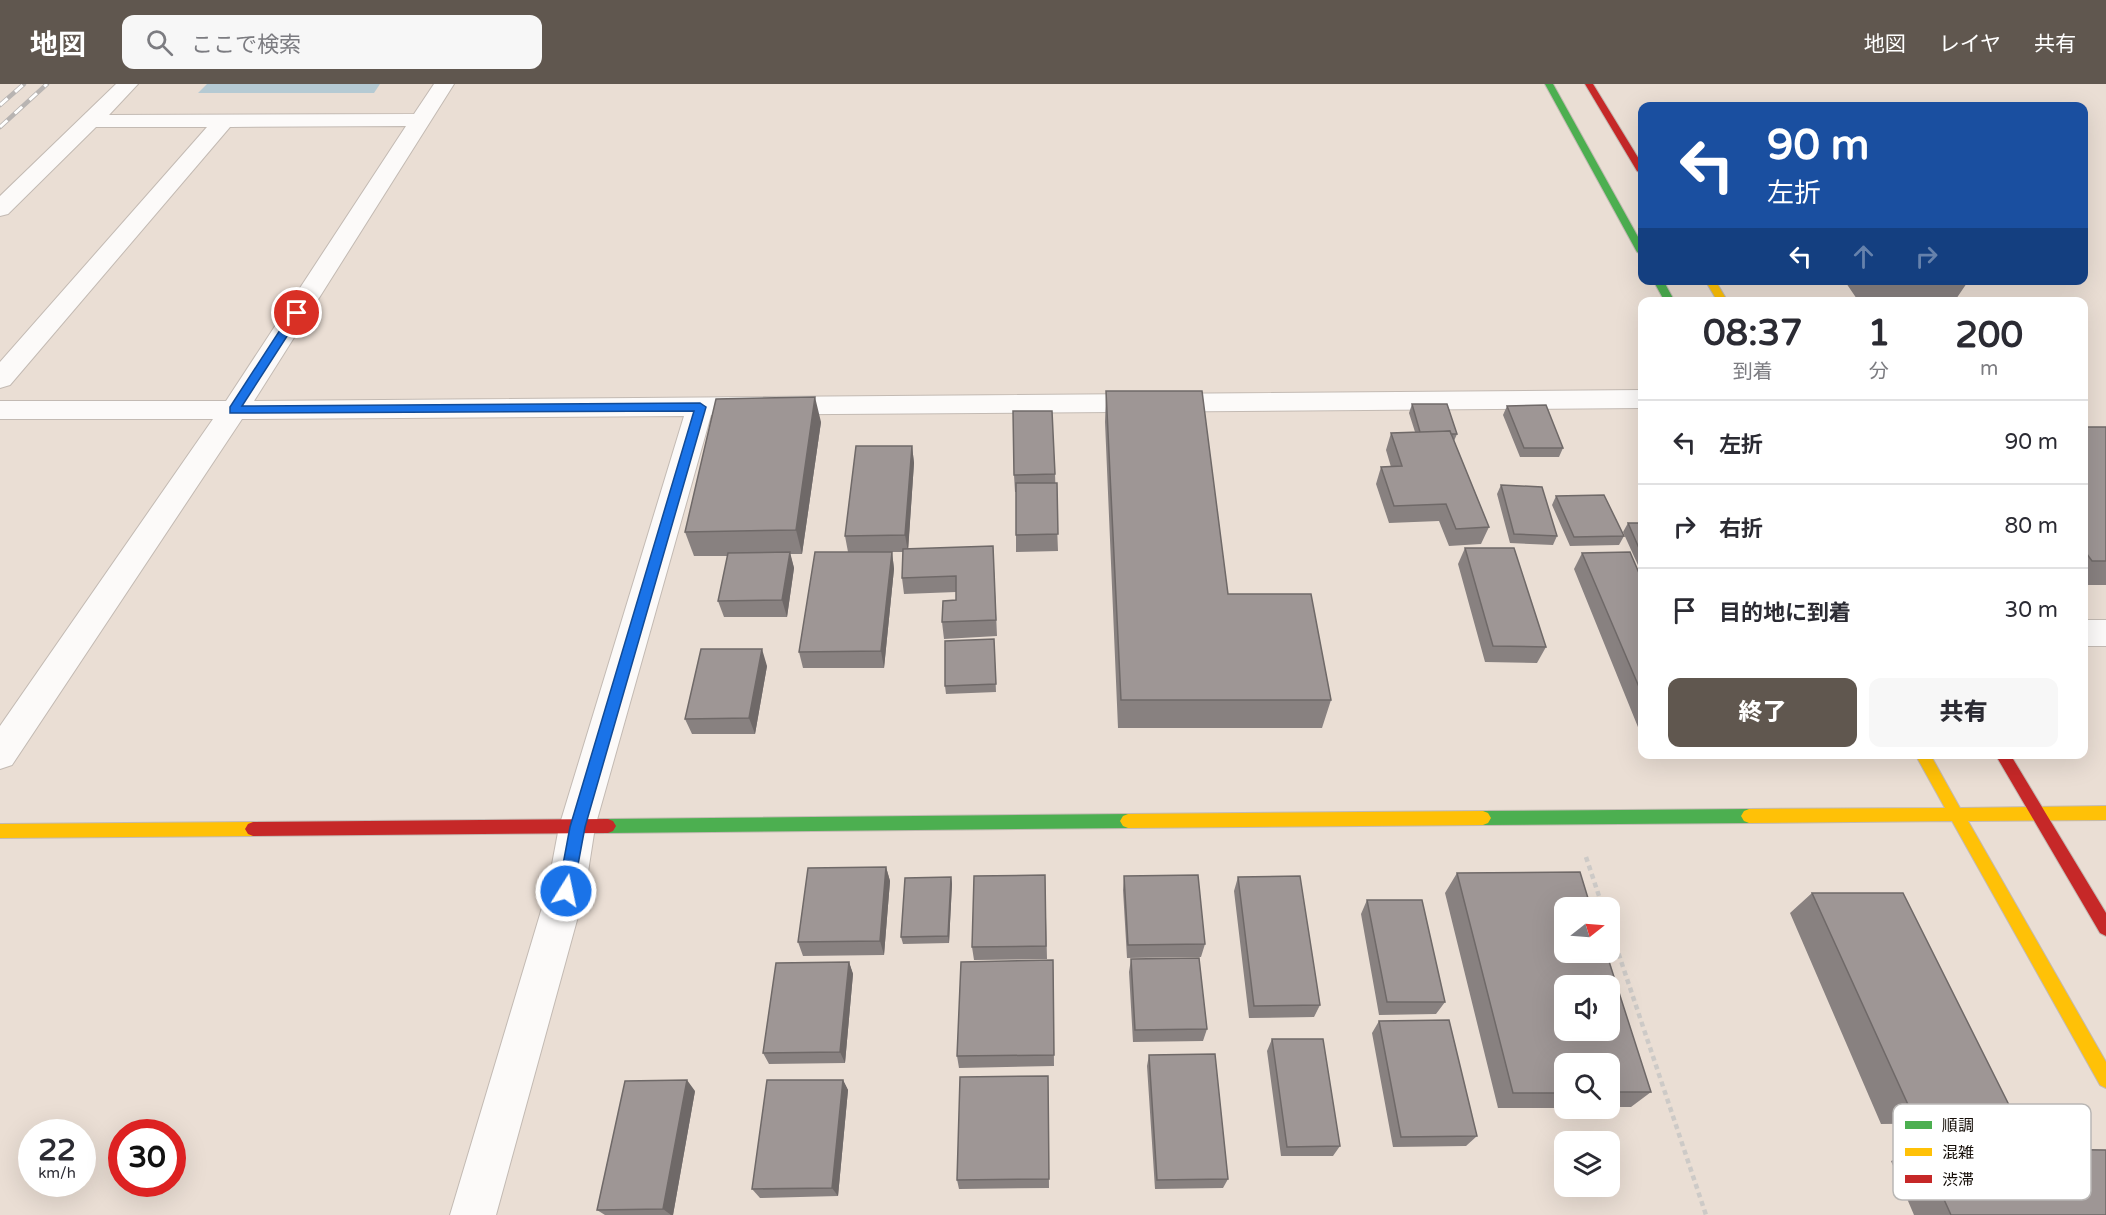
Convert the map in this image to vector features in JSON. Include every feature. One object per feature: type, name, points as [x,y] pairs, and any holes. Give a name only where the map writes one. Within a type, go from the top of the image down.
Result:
[{"type":"street","points":[[0,209],[128,84]]},
{"type":"street","points":[[0,754],[234,410],[444,84]]},
{"type":"street","points":[[1549,84],[1638,245]]},
{"type":"street","points":[[1589,84],[1638,164]]},
{"type":"street","points":[[92,121],[421,120]]},
{"type":"street","points":[[0,379],[224,121]]},
{"type":"street","points":[[0,410],[1638,399]]},
{"type":"street","points":[[473,1215],[566,891],[577,827],[700,407]]},
{"type":"street","points":[[2088,633],[2106,633]]},
{"type":"street","points":[[1925,759],[2106,1079]]},
{"type":"street","points":[[2005,759],[2106,927]]},
{"type":"street","points":[[0,831],[2106,813]]},
{"type":"path","points":[[1585,854],[1599,897]]},
{"type":"path","points":[[1620,958],[1706,1215]]},
{"type":"water","points":[[207,84],[380,84],[374,93],[198,93]]},
{"type":"building","points":[[1106,391],[1202,391],[1228,594],[1311,594],[1331,700],[1121,700]]},
{"type":"building","points":[[815,397],[796,530],[685,532],[716,399]]},
{"type":"building","points":[[1412,404],[1447,404],[1457,434],[1451,434],[1450,431],[1420,432]]},
{"type":"building","points":[[1546,405],[1563,448],[1524,448],[1507,406]]},
{"type":"building","points":[[1013,411],[1052,411],[1055,474],[1014,475]]},
{"type":"building","points":[[2088,427],[2106,427],[2106,561],[2092,561],[2088,556]]},
{"type":"building","points":[[1450,431],[1489,527],[1456,529],[1446,504],[1394,506],[1381,467],[1402,466],[1391,433]]},
{"type":"building","points":[[856,446],[912,446],[905,535],[845,536]]},
{"type":"building","points":[[1016,483],[1057,483],[1058,534],[1016,535]]},
{"type":"building","points":[[1501,485],[1542,487],[1557,536],[1514,534]]},
{"type":"building","points":[[1604,495],[1624,536],[1574,537],[1556,496]]},
{"type":"building","points":[[1628,523],[1638,523],[1638,546]]},
{"type":"building","points":[[993,546],[996,620],[942,622],[943,601],[956,600],[956,576],[902,578],[903,549]]},
{"type":"building","points":[[1465,548],[1514,548],[1546,647],[1493,646]]},
{"type":"building","points":[[790,552],[782,600],[718,601],[728,553]]},
{"type":"building","points":[[815,552],[892,552],[881,651],[799,652]]},
{"type":"building","points":[[1630,552],[1638,571],[1638,685],[1582,553]]},
{"type":"building","points":[[994,639],[996,684],[945,686],[945,641]]},
{"type":"building","points":[[701,649],[762,649],[749,718],[685,719]]},
{"type":"building","points":[[886,867],[880,941],[798,942],[808,868]]},
{"type":"building","points":[[1580,872],[1588,897],[1554,897],[1554,963],[1610,963],[1613,975],[1554,975],[1554,1041],[1620,1041],[1620,996],[1651,1092],[1620,1092],[1620,1053],[1554,1053],[1554,1093],[1513,1093],[1457,873]]},
{"type":"building","points":[[1045,875],[1046,946],[972,947],[974,876]]},
{"type":"building","points":[[1198,875],[1205,944],[1128,945],[1124,876]]},
{"type":"building","points":[[1300,876],[1320,1005],[1254,1006],[1238,877]]},
{"type":"building","points":[[951,877],[948,936],[901,937],[905,878]]},
{"type":"building","points":[[1812,893],[1903,893],[2008,1104],[1908,1104]]},
{"type":"building","points":[[1367,900],[1422,900],[1445,1002],[1387,1002]]},
{"type":"building","points":[[1199,958],[1207,1029],[1135,1030],[1131,959]]},
{"type":"building","points":[[1053,960],[1054,1055],[957,1056],[961,962]]},
{"type":"building","points":[[849,962],[840,1052],[763,1053],[776,963]]},
{"type":"building","points":[[1449,1020],[1477,1136],[1401,1137],[1379,1021]]},
{"type":"building","points":[[1272,1039],[1323,1039],[1340,1146],[1287,1147]]},
{"type":"building","points":[[1215,1054],[1228,1179],[1157,1180],[1149,1055]]},
{"type":"building","points":[[1048,1076],[1049,1179],[957,1180],[960,1077]]},
{"type":"building","points":[[687,1080],[663,1209],[597,1210],[625,1081]]},
{"type":"building","points":[[767,1080],[843,1080],[832,1188],[752,1189]]},
{"type":"building","points":[[2091,1150],[2106,1150],[2106,1215],[1951,1215],[1944,1200],[2091,1200]]},
{"type":"railway","points":[[0,105],[24,84]]},
{"type":"railway","points":[[0,127],[47,84]]},
{"type":"traffic: fast","points":[[1549,84],[1638,245]]},
{"type":"traffic: fast","points":[[1661,285],[1667,297]]},
{"type":"traffic: fast","points":[[1483,818],[1749,816]]},
{"type":"traffic: fast","points":[[608,826],[1128,821]]},
{"type":"traffic: slow","points":[[1713,285],[1720,297]]},
{"type":"traffic: slow","points":[[1925,759],[2106,1079]]},
{"type":"traffic: slow","points":[[1749,816],[2106,813]]},
{"type":"traffic: slow","points":[[1128,821],[1483,818]]},
{"type":"traffic: slow","points":[[0,831],[253,829]]},
{"type":"traffic: jam","points":[[1589,84],[1638,164]]},
{"type":"traffic: jam","points":[[2005,759],[2106,928]]},
{"type":"traffic: jam","points":[[253,829],[608,826]]},
{"type":"route","points":[[297,313],[234,410],[700,407],[577,827],[566,891]]}]
